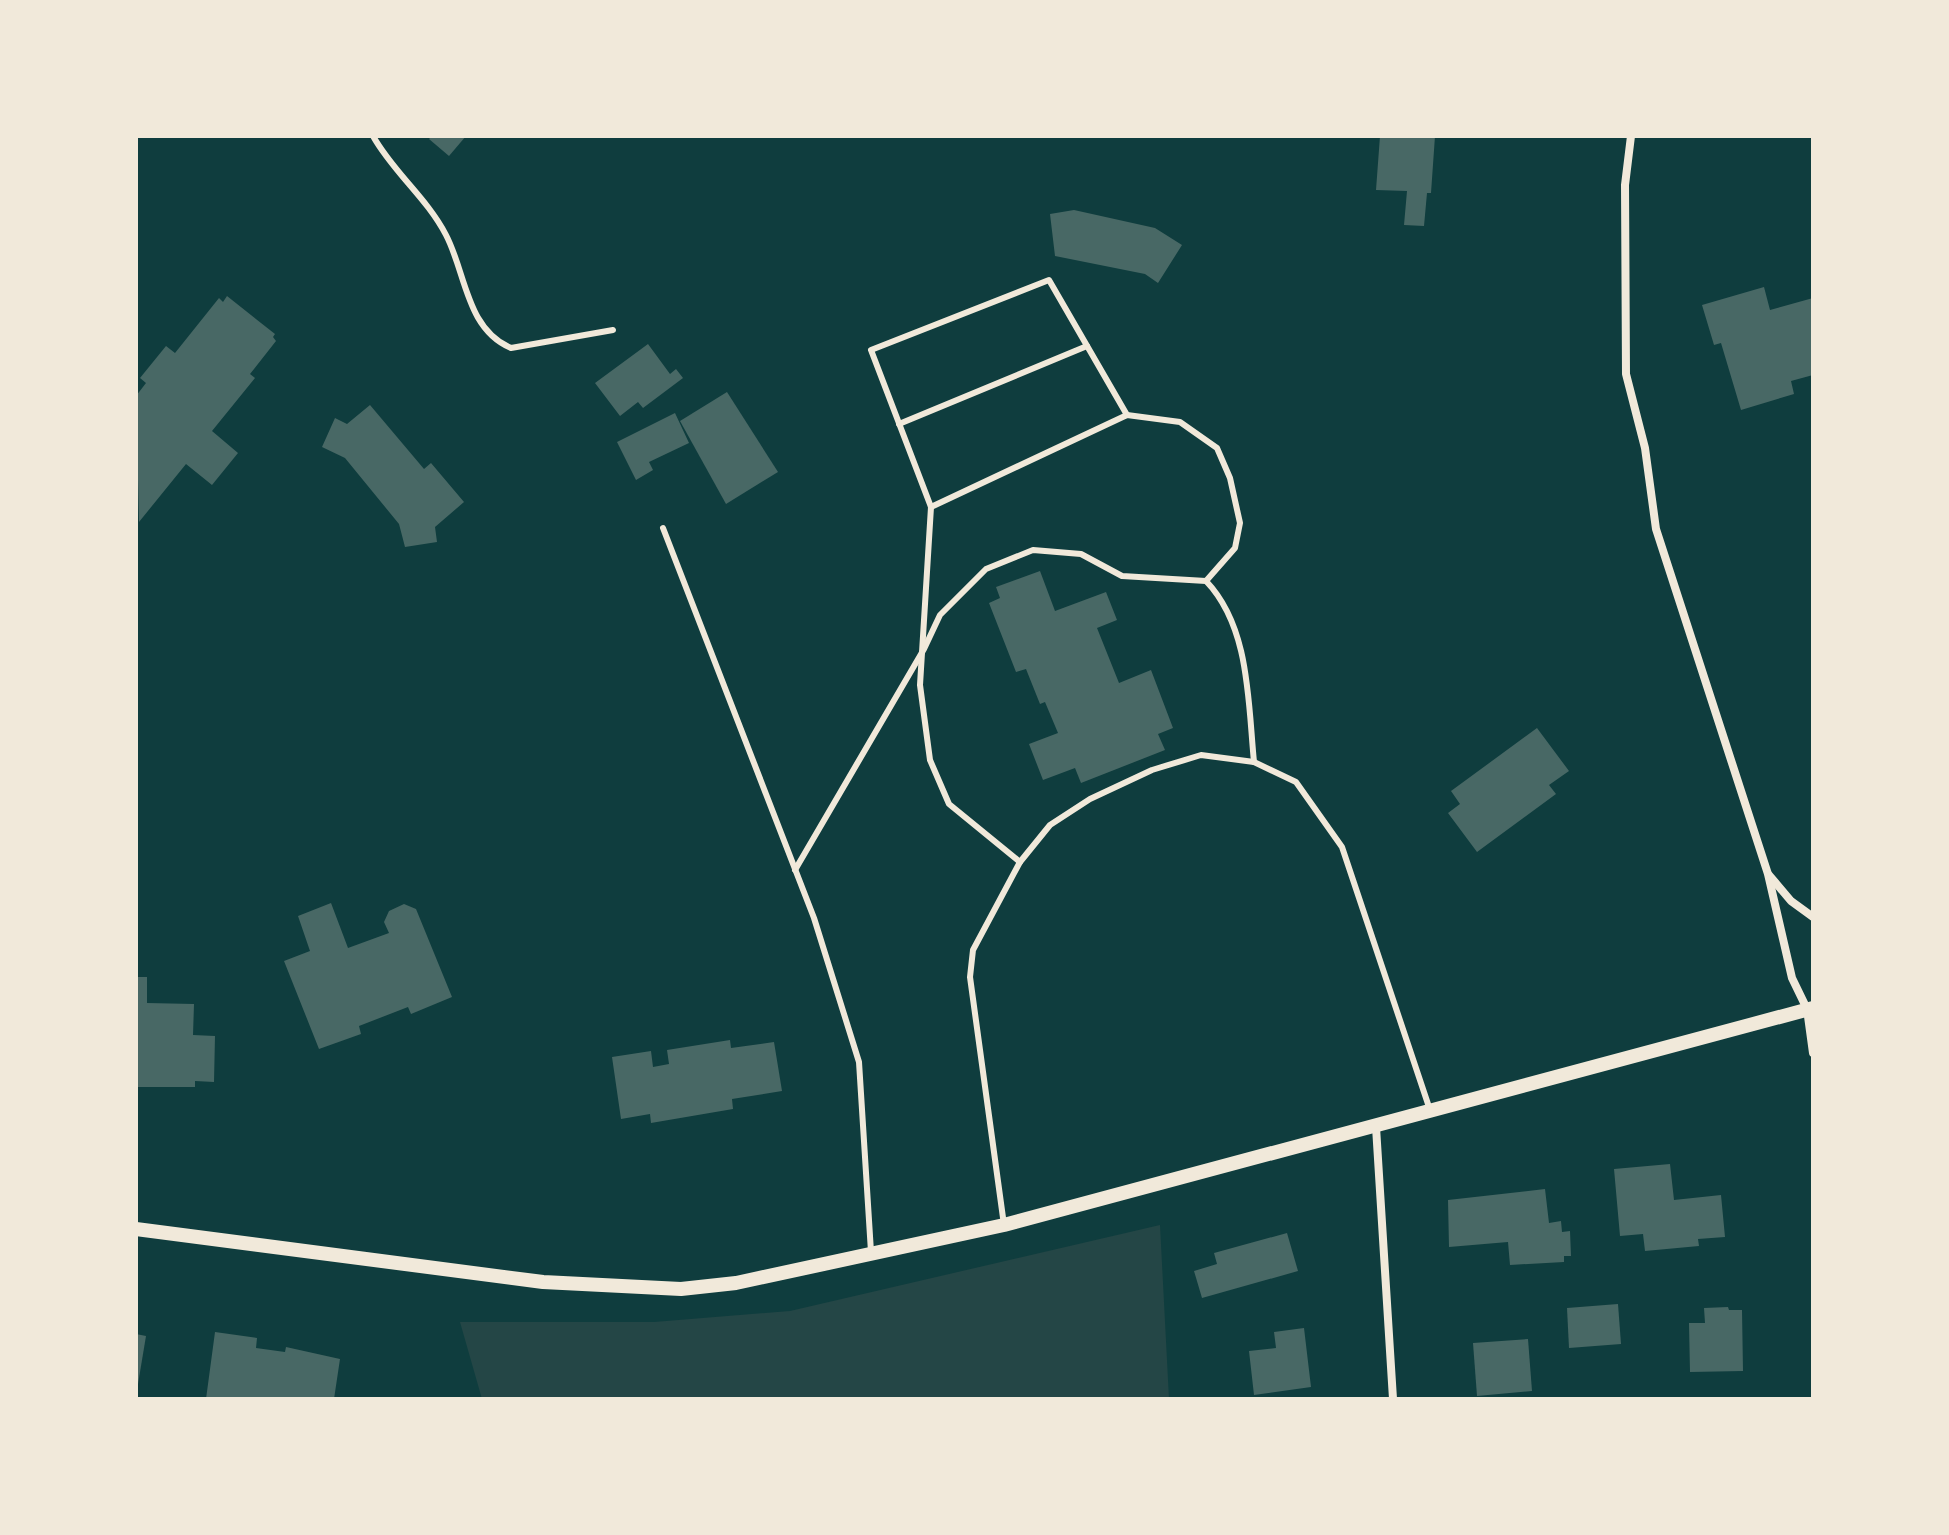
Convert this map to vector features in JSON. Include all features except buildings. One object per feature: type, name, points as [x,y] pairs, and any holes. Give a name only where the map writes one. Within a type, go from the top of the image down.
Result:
[{"type":"street","points":[[1631,136],[1625,185],[1626,374],[1645,448],[1656,529],[1768,874],[1792,978],[1810,1009],[1813,1053]]},
{"type":"street","points":[[1768,874],[1791,901],[1813,917]]},
{"type":"street","points":[[136,1229],[543,1282],[681,1289],[793,1273],[1004,1225],[1810,1009]]},
{"type":"street","points":[[1376,1127],[1393,1399]]},
{"type":"lane","points":[[373,136],[441,226],[477,316],[497,342],[511,348],[613,330]]},
{"type":"lane","points":[[1020,862],[949,804],[930,760],[920,685],[931,507],[871,350],[1049,280],[1127,415]]},
{"type":"lane","points":[[899,424],[1087,346]]},
{"type":"lane","points":[[931,507],[1127,415],[1180,422],[1217,448],[1230,478],[1240,523],[1235,548],[1206,581]]},
{"type":"lane","points":[[663,528],[795,870],[859,1062],[872,1255]]},
{"type":"lane","points":[[795,870],[924,649],[940,615],[986,569],[1033,550],[1081,554],[1122,576],[1206,581],[1221,597],[1243,655],[1254,762]]},
{"type":"lane","points":[[1004,1225],[970,977],[973,950],[1020,862],[1050,825],[1090,799],[1152,770],[1201,755],[1254,762],[1296,782],[1342,847],[1431,1112]]},
{"type":"shaded area","points":[[1160,1225],[1169,1399],[482,1399],[460,1322],[654,1322],[790,1311]]}]
